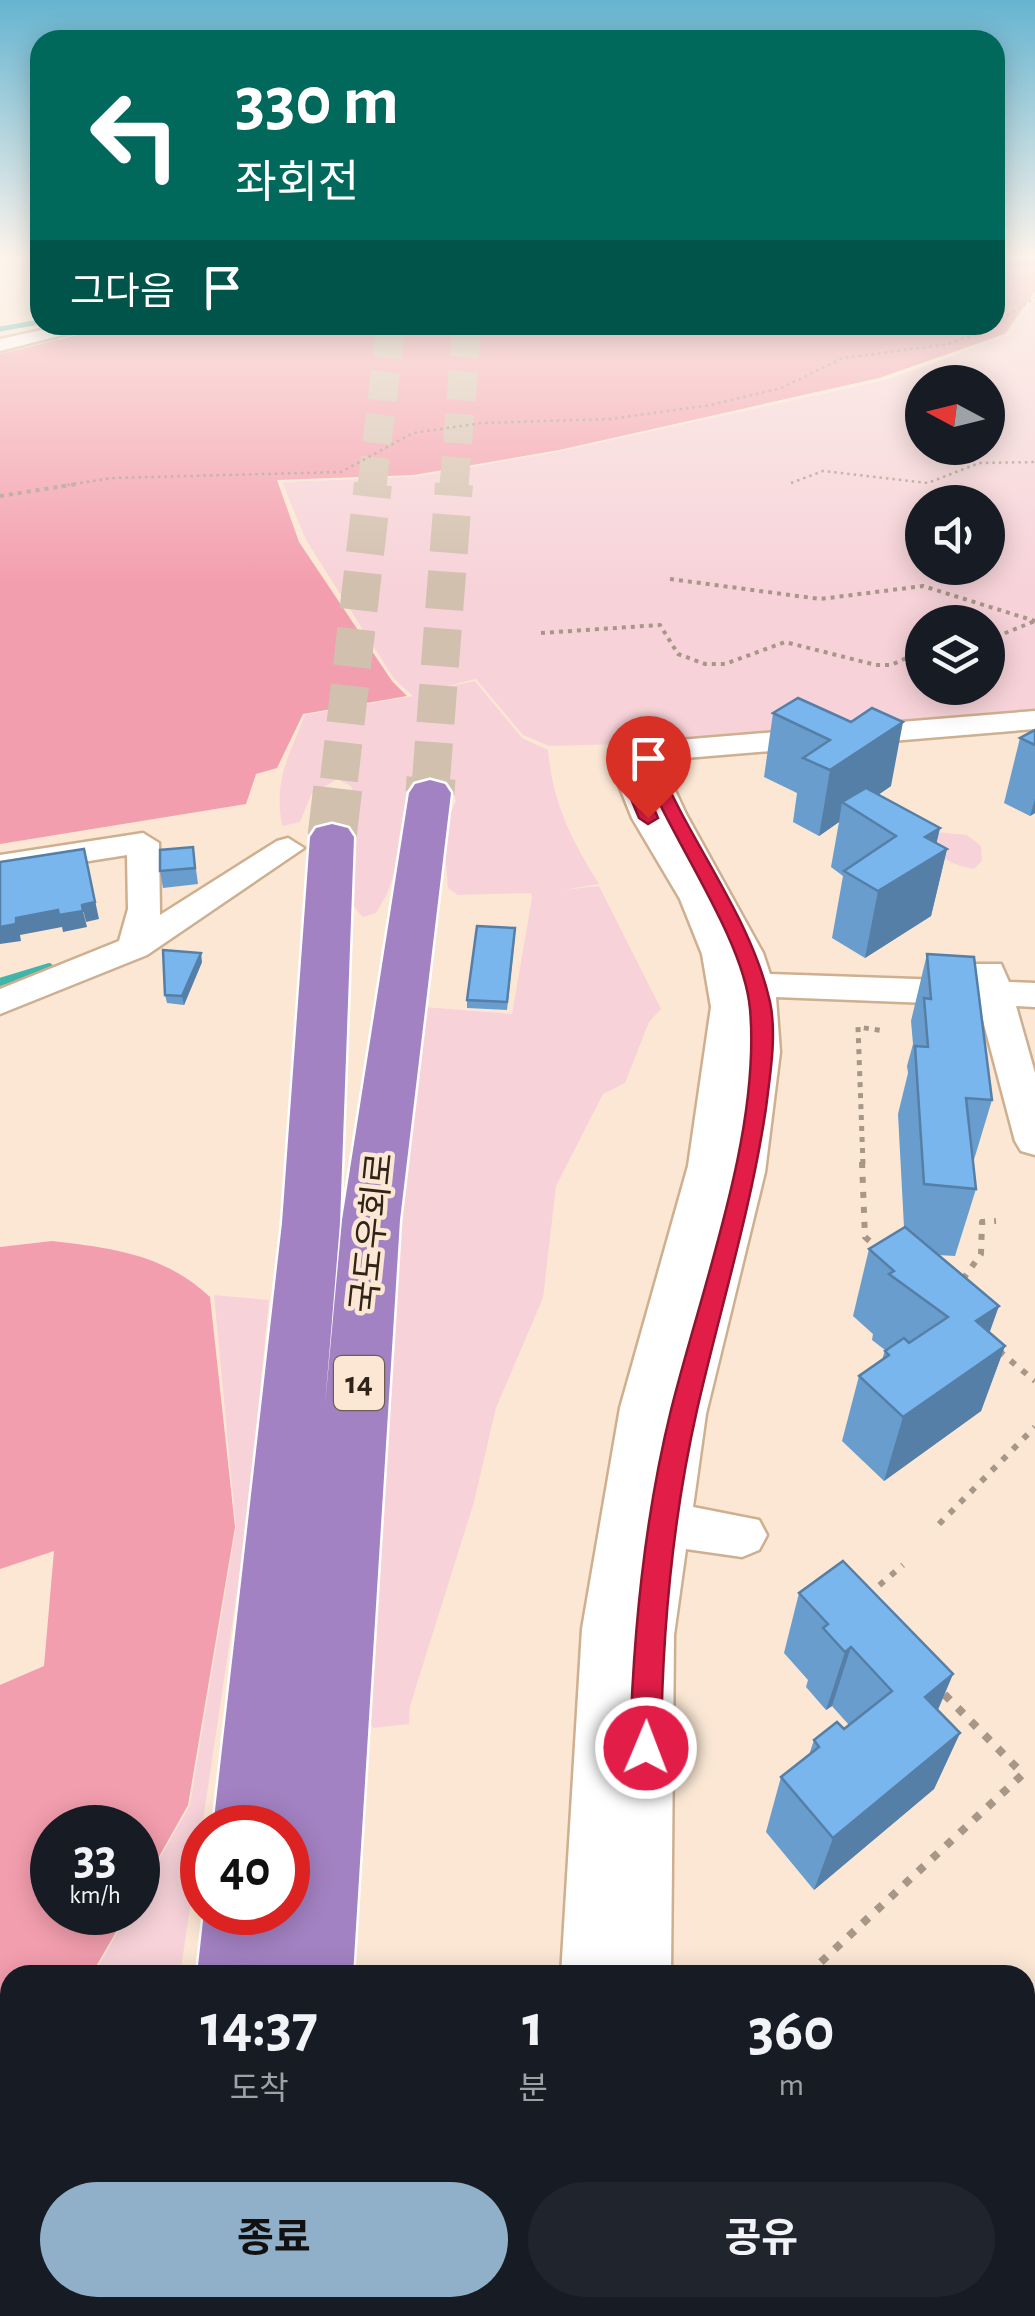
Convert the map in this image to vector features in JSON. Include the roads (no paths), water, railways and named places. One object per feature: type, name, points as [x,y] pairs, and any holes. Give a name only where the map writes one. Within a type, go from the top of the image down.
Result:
[{"type":"highway","name":"국도우회로","points":[[313,1965],[372,1220],[430,793]]},
{"type":"highway","name":"국도우회로","points":[[254,1805],[311,1223],[310,842]]},
{"type":"highway","points":[[239,1965],[242,1935]]},
{"type":"street","points":[[643,752],[1035,720]]},
{"type":"street","points":[[641,1965],[648,1634],[643,1408],[746,1007],[746,953],[670,814],[650,764],[631,761],[626,768],[648,818],[697,899],[746,1007],[777,1026],[823,1006],[1035,995]]},
{"type":"street","points":[[0,1002],[137,940],[310,842]]},
{"type":"street","points":[[0,865],[144,844],[145,909],[137,940]]},
{"type":"street","points":[[0,972],[137,940]]},
{"type":"street","points":[[746,1007],[1004,999]]},
{"type":"street","points":[[1004,999],[1035,1141]]},
{"type":"street","points":[[646,1522],[742,1535]]},
{"type":"street","points":[[592,1965],[608,1629],[646,1522]]},
{"type":"waterway","points":[[0,982],[49,967]]},
{"type":"tunnel","points":[[372,486],[386,367]]},
{"type":"tunnel","points":[[454,486],[464,367]]},
{"type":"tunnel","points":[[339,780],[373,484]]},
{"type":"tunnel","points":[[431,780],[454,484]]},
{"type":"tunnel","points":[[332,837],[339,778]]},
{"type":"tunnel","points":[[430,793],[431,778]]}]
